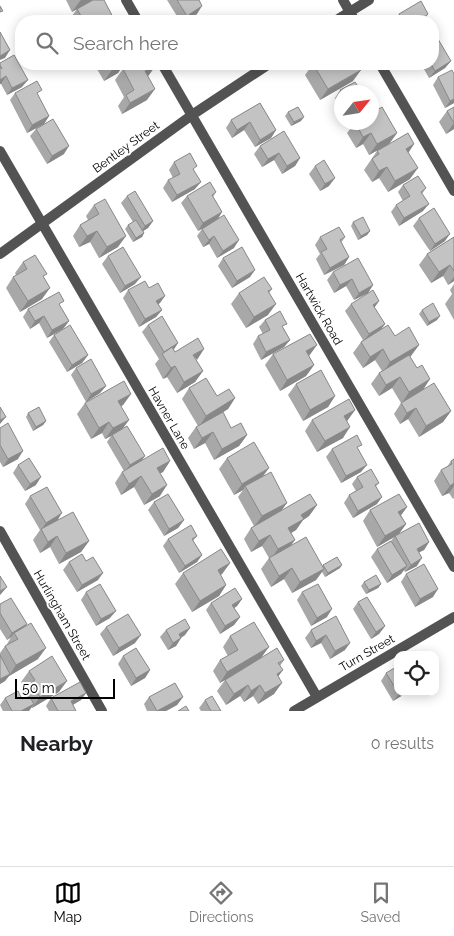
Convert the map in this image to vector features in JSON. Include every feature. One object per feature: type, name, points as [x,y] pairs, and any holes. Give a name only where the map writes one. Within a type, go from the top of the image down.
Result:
[{"type":"street","points":[[126,0],[135,15]]},
{"type":"street","points":[[343,0],[352,15]]},
{"type":"street","points":[[345,15],[369,0]]},
{"type":"street","name":"Hartwick Road","points":[[166,70],[454,567]]},
{"type":"street","name":"Bentley Street","points":[[0,254],[192,115],[260,70]]},
{"type":"street","points":[[383,70],[454,191]]},
{"type":"street","name":"Havner Lane","points":[[0,151],[317,697]]},
{"type":"street","name":"Hurlingham Street","points":[[0,531],[102,711]]},
{"type":"street","name":"Turn Street","points":[[294,711],[454,617]]},
{"type":"building","points":[[93,0],[104,0],[112,15],[80,15],[77,9]]},
{"type":"building","points":[[177,0],[199,0],[202,6],[186,15]]},
{"type":"building","points":[[421,1],[428,14],[400,15]]},
{"type":"building","points":[[0,32],[10,50],[0,56]]},
{"type":"building","points":[[439,41],[451,61],[439,68]]},
{"type":"building","points":[[14,55],[15,70],[22,70],[28,80],[12,88],[6,76],[0,80],[0,67],[2,69],[0,63]]},
{"type":"building","points":[[124,70],[147,70],[145,71],[155,89],[130,103],[126,95],[134,90]]},
{"type":"building","points":[[317,70],[361,70],[334,85],[328,89]]},
{"type":"building","points":[[452,70],[454,74],[454,99],[450,101],[438,77]]},
{"type":"building","points":[[37,81],[42,90],[37,93],[49,116],[32,125],[15,93]]},
{"type":"building","points":[[260,103],[276,130],[260,140],[250,122],[237,130],[231,120]]},
{"type":"building","points":[[298,107],[304,117],[294,122],[288,112]]},
{"type":"building","points":[[382,107],[397,133],[377,144],[371,133],[363,137],[359,130],[379,130],[379,109]]},
{"type":"building","points":[[454,107],[454,123],[447,111]]},
{"type":"building","points":[[53,119],[69,146],[52,156],[36,129]]},
{"type":"building","points":[[284,131],[300,158],[287,166],[279,153],[268,159],[260,146]]},
{"type":"building","points":[[408,133],[414,144],[406,149],[418,168],[395,181],[387,167],[379,171],[372,159],[379,154],[377,151]]},
{"type":"building","points":[[190,153],[197,166],[193,169],[201,182],[177,195],[168,180],[180,174],[174,162]]},
{"type":"building","points":[[324,160],[335,178],[325,184],[315,166]]},
{"type":"building","points":[[418,176],[426,188],[421,192],[429,204],[404,218],[396,205],[410,196],[403,185]]},
{"type":"building","points":[[210,182],[216,192],[212,195],[222,212],[203,223],[187,196]]},
{"type":"building","points":[[135,191],[153,221],[145,226],[127,196]]},
{"type":"building","points":[[105,199],[126,236],[107,247],[97,231],[87,236],[80,225],[99,214],[94,205]]},
{"type":"building","points":[[434,208],[450,234],[435,244],[419,218]]},
{"type":"building","points":[[224,215],[239,240],[223,251],[214,236],[209,240],[202,229]]},
{"type":"building","points":[[363,217],[370,231],[361,236],[353,222]]},
{"type":"building","points":[[136,220],[144,233],[136,238],[128,225]]},
{"type":"building","points":[[339,227],[345,237],[340,240],[349,257],[330,268],[321,252],[327,249],[320,237]]},
{"type":"building","points":[[454,237],[454,271],[450,265],[439,272],[427,254]]},
{"type":"building","points":[[123,247],[141,277],[125,286],[108,256]]},
{"type":"building","points":[[242,247],[255,270],[237,281],[223,258]]},
{"type":"building","points":[[35,255],[47,274],[43,276],[50,288],[28,301],[13,277],[27,269],[23,262]]},
{"type":"building","points":[[358,258],[373,285],[359,293],[352,279],[340,285],[333,272]]},
{"type":"building","points":[[264,277],[272,289],[268,291],[276,304],[254,317],[239,293]]},
{"type":"building","points":[[145,281],[149,288],[158,283],[165,296],[156,301],[162,310],[145,319],[128,290]]},
{"type":"building","points":[[373,290],[379,301],[373,305],[385,324],[369,334],[351,304]]},
{"type":"building","points":[[59,292],[64,301],[59,304],[69,321],[52,330],[44,316],[35,321],[28,309]]},
{"type":"building","points":[[433,303],[440,316],[429,322],[422,310]]},
{"type":"building","points":[[280,311],[287,324],[282,326],[290,340],[266,352],[258,336],[270,330],[265,320]]},
{"type":"building","points":[[162,316],[178,343],[164,352],[148,325]]},
{"type":"building","points":[[70,325],[88,355],[72,365],[54,335]]},
{"type":"building","points":[[388,325],[395,336],[409,327],[419,345],[390,362],[383,349],[370,357],[361,342]]},
{"type":"building","points":[[310,334],[317,345],[306,351],[314,365],[287,380],[273,354]]},
{"type":"building","points":[[198,338],[204,349],[193,355],[203,371],[184,382],[175,366],[171,368],[162,354],[172,347],[175,352]]},
{"type":"building","points":[[409,355],[417,368],[422,365],[430,379],[409,392],[400,377],[386,385],[379,373]]},
{"type":"building","points":[[91,359],[106,386],[91,394],[76,368]]},
{"type":"building","points":[[321,370],[335,396],[310,410],[296,384]]},
{"type":"building","points":[[206,378],[217,396],[229,389],[235,398],[206,416],[189,388]]},
{"type":"building","points":[[124,381],[131,394],[118,401],[129,420],[113,428],[109,422],[99,428],[85,403]]},
{"type":"building","points":[[434,383],[451,411],[426,426],[416,408],[407,413],[401,403]]},
{"type":"building","points":[[349,399],[355,410],[344,416],[350,427],[325,441],[312,420]]},
{"type":"building","points":[[0,407],[6,417],[0,420]]},
{"type":"building","points":[[39,407],[46,421],[36,427],[28,413]]},
{"type":"building","points":[[223,412],[231,428],[241,423],[247,435],[222,449],[213,432],[202,438],[196,427]]},
{"type":"building","points":[[8,423],[23,451],[8,459],[0,445],[0,428]]},
{"type":"building","points":[[127,426],[145,456],[130,465],[112,435]]},
{"type":"building","points":[[357,435],[362,445],[357,447],[367,465],[346,476],[332,449]]},
{"type":"building","points":[[254,442],[269,468],[242,484],[227,458]]},
{"type":"building","points":[[163,448],[170,461],[157,468],[167,485],[152,494],[141,476],[129,484],[122,472]]},
{"type":"building","points":[[29,458],[41,477],[30,484],[18,465]]},
{"type":"building","points":[[454,459],[454,483],[450,486],[441,470],[452,464],[451,461]]},
{"type":"building","points":[[371,469],[379,483],[375,485],[382,497],[358,511],[349,495],[363,487],[357,477]]},
{"type":"building","points":[[271,472],[287,503],[262,516],[245,486]]},
{"type":"building","points":[[47,487],[62,513],[46,523],[30,496]]},
{"type":"building","points":[[168,494],[184,520],[169,529],[154,502]]},
{"type":"building","points":[[310,494],[317,505],[301,515],[304,519],[288,528],[295,540],[278,549],[270,535],[259,541],[251,528]]},
{"type":"building","points":[[399,494],[407,507],[398,512],[406,524],[385,536],[370,510]]},
{"type":"building","points":[[73,512],[89,541],[66,553],[57,536],[48,542],[41,529]]},
{"type":"building","points":[[419,523],[429,542],[417,549],[422,558],[411,565],[395,536]]},
{"type":"building","points":[[191,525],[197,536],[192,539],[202,555],[185,566],[168,539]]},
{"type":"building","points":[[306,537],[324,569],[300,582],[292,568],[279,576],[269,558]]},
{"type":"building","points":[[391,541],[407,566],[392,575],[377,549]]},
{"type":"building","points":[[221,549],[230,563],[218,570],[226,585],[200,601],[183,573]]},
{"type":"building","points":[[82,554],[86,561],[93,557],[103,573],[82,585],[69,562]]},
{"type":"building","points":[[337,557],[342,565],[328,573],[323,565]]},
{"type":"building","points":[[424,564],[438,589],[420,599],[406,574]]},
{"type":"building","points":[[376,575],[381,584],[369,590],[364,582]]},
{"type":"building","points":[[0,576],[7,587],[0,591]]},
{"type":"building","points":[[100,584],[116,611],[101,619],[86,592]]},
{"type":"building","points":[[318,584],[332,609],[317,618],[302,592]]},
{"type":"building","points":[[235,588],[242,599],[232,605],[240,617],[225,626],[211,603]]},
{"type":"building","points":[[367,597],[385,626],[376,632],[358,602]]},
{"type":"building","points":[[11,598],[27,624],[12,633],[0,613],[0,604]]},
{"type":"building","points":[[128,614],[141,635],[119,648],[106,627]]},
{"type":"building","points":[[336,616],[350,643],[335,651],[326,635],[316,641],[311,630]]},
{"type":"building","points":[[185,619],[190,628],[179,634],[181,638],[173,643],[166,630]]},
{"type":"building","points":[[254,622],[269,647],[227,672],[220,660],[238,650],[230,636]]},
{"type":"building","points":[[31,623],[46,648],[16,665],[5,646],[18,639],[14,633]]},
{"type":"building","points":[[136,648],[150,670],[136,678],[123,656]]},
{"type":"building","points":[[277,648],[284,660],[278,663],[283,670],[277,674],[282,683],[265,693],[260,685],[251,691],[248,685],[234,694],[225,680]]},
{"type":"building","points":[[0,655],[10,674],[0,679]]},
{"type":"building","points":[[52,656],[67,681],[40,697],[31,683],[35,680],[29,671]]},
{"type":"building","points":[[394,668],[394,686],[386,673]]},
{"type":"building","points":[[80,682],[86,693],[71,701],[76,711],[58,711],[51,698]]},
{"type":"building","points":[[175,683],[183,697],[157,711],[149,697]]},
{"type":"building","points":[[18,691],[22,699],[29,696],[34,704],[21,711],[12,711],[5,698]]},
{"type":"building","points":[[212,696],[221,711],[211,711],[205,700]]},
{"type":"building","points":[[186,706],[189,711],[178,711]]}]
